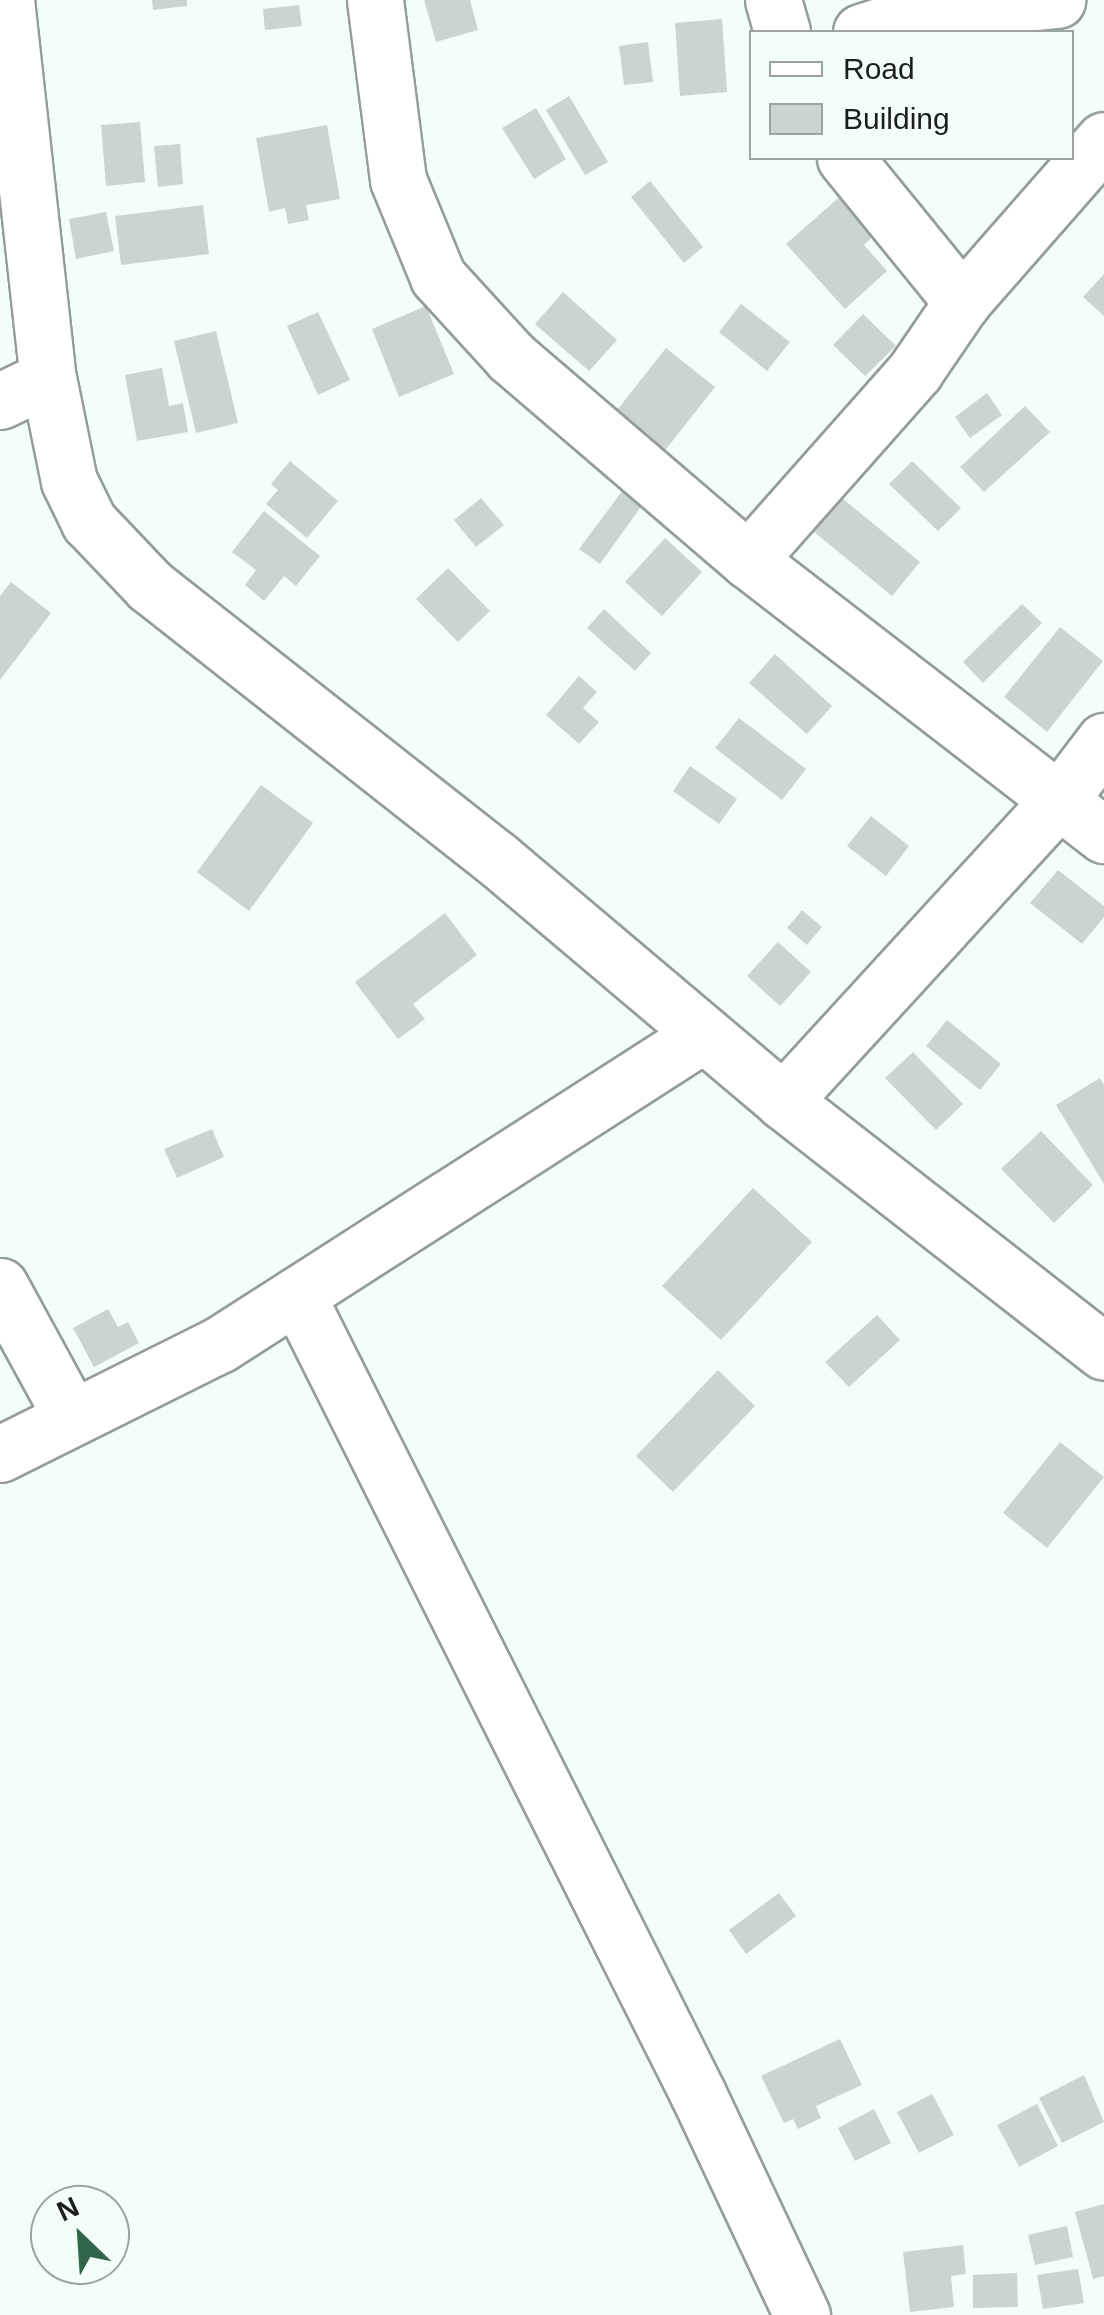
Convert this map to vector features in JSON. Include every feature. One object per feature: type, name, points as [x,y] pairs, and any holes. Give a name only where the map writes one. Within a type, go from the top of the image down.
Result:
[{"type":"street","points":[[6,0],[24,389],[89,522],[150,586],[497,859],[783,1101],[1104,1352]]},
{"type":"street","points":[[375,0],[398,180],[438,277],[511,357],[748,560],[1104,834]]},
{"type":"street","points":[[772,0],[781,30]]},
{"type":"street","points":[[867,30],[919,13],[1057,0]]},
{"type":"street","points":[[748,560],[915,371],[962,302],[1104,140]]},
{"type":"street","points":[[847,160],[962,302]]},
{"type":"street","points":[[783,1101],[1060,799],[1104,741]]},
{"type":"street","points":[[0,1454],[219,1345],[704,1034]]},
{"type":"street","points":[[0,1286],[72,1418]]},
{"type":"street","points":[[297,1295],[681,2060],[802,2315]]},
{"type":"building","points":[[152,0],[187,0],[187,6],[153,10]]},
{"type":"building","points":[[424,0],[470,0],[478,30],[436,42]]},
{"type":"building","points":[[299,5],[302,26],[265,30],[263,9]]},
{"type":"building","points":[[722,19],[727,92],[680,96],[675,23]]},
{"type":"building","points":[[648,42],[653,82],[624,85],[619,46]]},
{"type":"building","points":[[569,96],[608,162],[585,175],[546,110]]},
{"type":"building","points":[[536,108],[566,159],[534,179],[502,128]]},
{"type":"building","points":[[140,122],[145,182],[106,186],[101,125]]},
{"type":"building","points":[[327,125],[340,199],[306,205],[309,220],[288,224],[285,208],[269,212],[256,138]]},
{"type":"building","points":[[180,144],[183,184],[158,187],[154,146]]},
{"type":"building","points":[[650,181],[703,247],[684,263],[631,197]]},
{"type":"building","points":[[844,193],[878,231],[864,245],[887,271],[845,309],[786,244]]},
{"type":"building","points":[[203,205],[209,254],[121,265],[115,216]]},
{"type":"building","points":[[106,212],[114,251],[76,259],[69,219]]},
{"type":"building","points":[[1104,274],[1104,316],[1083,297]]},
{"type":"building","points":[[563,292],[617,340],[589,371],[535,324]]},
{"type":"building","points":[[741,304],[790,342],[767,371],[719,332]]},
{"type":"building","points":[[426,306],[454,374],[399,397],[372,329]]},
{"type":"building","points":[[318,312],[350,380],[318,395],[287,326]]},
{"type":"building","points":[[863,314],[896,346],[865,376],[833,345]]},
{"type":"building","points":[[216,331],[238,423],[196,433],[174,341]]},
{"type":"building","points":[[666,348],[715,387],[659,458],[610,419]]},
{"type":"building","points":[[162,368],[169,406],[183,403],[188,432],[137,441],[125,375]]},
{"type":"building","points":[[987,393],[1002,415],[970,438],[955,417]]},
{"type":"building","points":[[1025,406],[1050,432],[984,492],[960,467]]},
{"type":"building","points":[[290,461],[338,501],[307,538],[266,504],[278,490],[271,484]]},
{"type":"building","points":[[912,461],[961,508],[938,531],[889,484]]},
{"type":"building","points":[[623,490],[643,504],[600,564],[579,549]]},
{"type":"building","points":[[481,498],[504,525],[476,547],[454,520]]},
{"type":"building","points":[[842,498],[920,562],[892,596],[814,532]]},
{"type":"building","points":[[264,511],[320,556],[296,586],[284,576],[264,601],[245,585],[256,570],[232,552]]},
{"type":"building","points":[[665,538],[702,572],[662,616],[625,582]]},
{"type":"building","points":[[448,568],[490,611],[458,642],[416,599]]},
{"type":"building","points":[[11,582],[51,613],[0,680],[0,596]]},
{"type":"building","points":[[1022,604],[1042,623],[983,683],[963,662]]},
{"type":"building","points":[[604,609],[651,653],[635,671],[587,628]]},
{"type":"building","points":[[1060,627],[1103,661],[1047,732],[1004,697]]},
{"type":"building","points":[[775,654],[832,706],[807,734],[749,683]]},
{"type":"building","points":[[579,676],[597,692],[583,708],[599,722],[579,744],[546,715]]},
{"type":"building","points":[[739,718],[806,769],[782,800],[715,748]]},
{"type":"building","points":[[690,766],[737,799],[719,824],[673,791]]},
{"type":"building","points":[[261,785],[313,823],[249,911],[197,872]]},
{"type":"building","points":[[871,816],[909,846],[886,876],[847,846]]},
{"type":"building","points":[[1058,870],[1104,906],[1104,917],[1082,944],[1030,903]]},
{"type":"building","points":[[802,910],[822,927],[807,945],[787,928]]},
{"type":"building","points":[[445,913],[477,955],[413,1004],[425,1019],[398,1039],[355,982]]},
{"type":"building","points":[[778,942],[811,972],[780,1006],[747,976]]},
{"type":"building","points":[[947,1020],[1001,1064],[980,1090],[926,1046]]},
{"type":"building","points":[[913,1052],[963,1104],[936,1130],[885,1078]]},
{"type":"building","points":[[1100,1078],[1104,1085],[1104,1184],[1056,1105]]},
{"type":"building","points":[[212,1129],[224,1157],[177,1178],[164,1149]]},
{"type":"building","points":[[1041,1131],[1093,1185],[1054,1223],[1001,1169]]},
{"type":"building","points":[[753,1188],[812,1242],[721,1340],[662,1286]]},
{"type":"building","points":[[108,1309],[118,1327],[128,1322],[139,1343],[94,1367],[73,1328]]},
{"type":"building","points":[[877,1315],[900,1340],[849,1387],[825,1362]]},
{"type":"building","points":[[718,1370],[755,1406],[673,1492],[636,1456]]},
{"type":"building","points":[[1060,1442],[1104,1477],[1047,1548],[1003,1513]]},
{"type":"building","points":[[779,1893],[796,1916],[746,1954],[729,1930]]},
{"type":"building","points":[[840,2039],[862,2085],[816,2106],[821,2118],[798,2129],[793,2119],[784,2123],[761,2076]]},
{"type":"building","points":[[1084,2075],[1104,2122],[1062,2143],[1039,2098]]},
{"type":"building","points":[[932,2094],[954,2135],[919,2153],[897,2112]]},
{"type":"building","points":[[1037,2104],[1058,2146],[1019,2167],[997,2125]]},
{"type":"building","points":[[874,2109],[891,2143],[855,2161],[838,2128]]},
{"type":"building","points":[[1104,2204],[1104,2276],[1093,2279],[1075,2212]]},
{"type":"building","points":[[1067,2226],[1073,2257],[1035,2265],[1028,2235]]},
{"type":"building","points":[[963,2245],[966,2274],[951,2276],[954,2307],[910,2312],[903,2252]]},
{"type":"building","points":[[1078,2269],[1084,2303],[1043,2309],[1037,2275]]},
{"type":"building","points":[[1017,2273],[1018,2307],[973,2308],[973,2275]]}]
